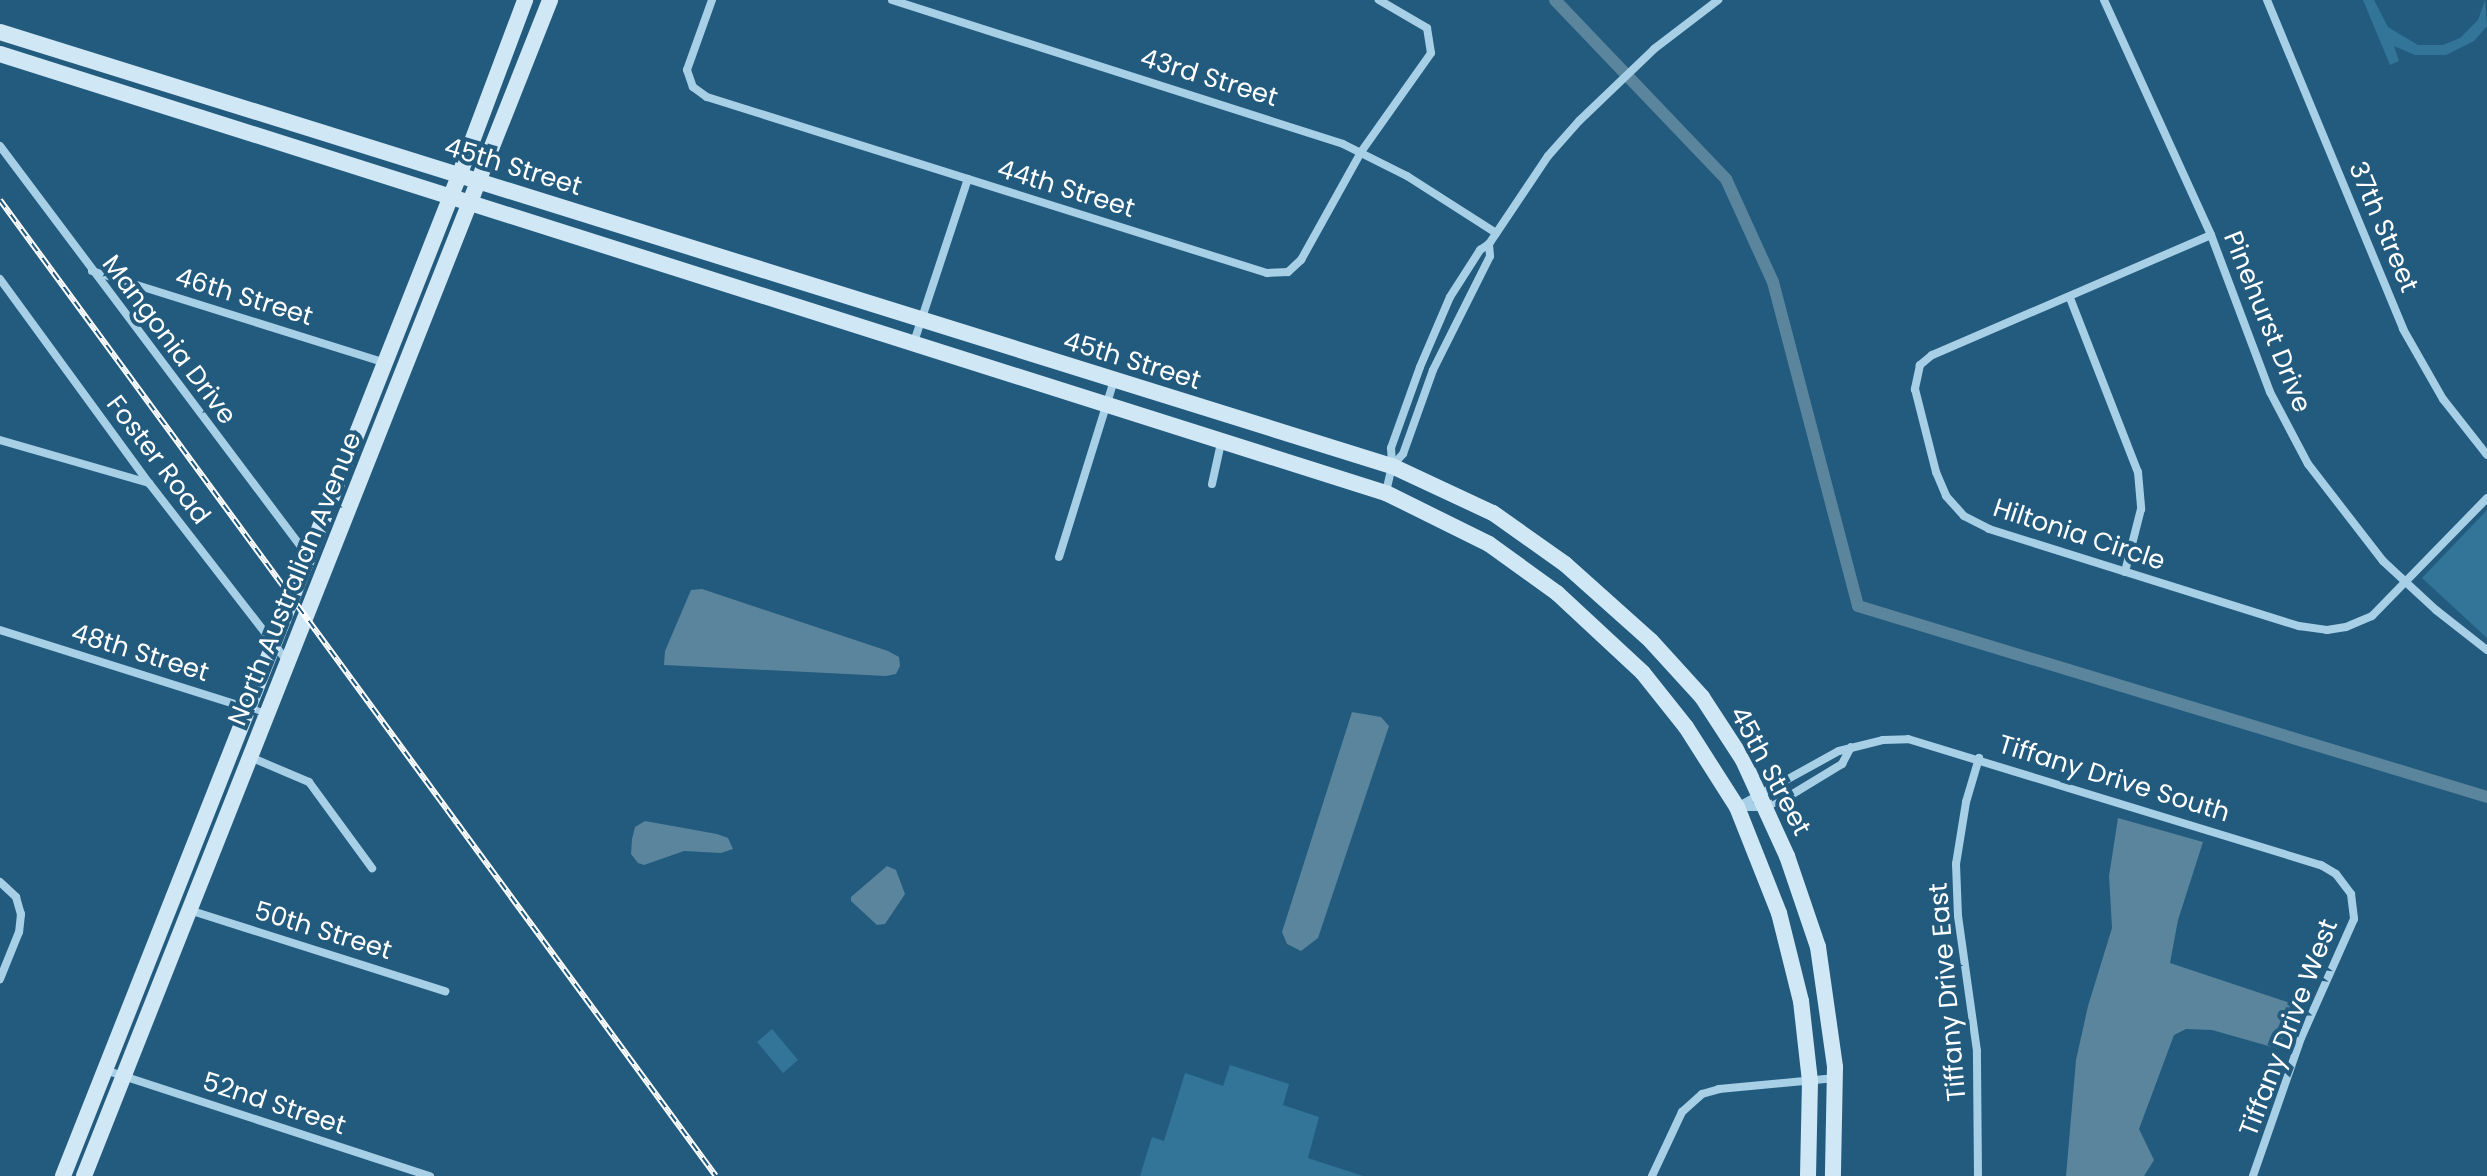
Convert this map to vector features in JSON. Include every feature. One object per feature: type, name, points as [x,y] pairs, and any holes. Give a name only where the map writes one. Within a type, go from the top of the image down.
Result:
[{"type":"main road","name":"North Australian Avenue","points":[[63,1176],[459,176],[525,0]]},
{"type":"main road","name":"North Australian Avenue","points":[[84,1176],[550,0]]},
{"type":"main road","name":"45th Street","points":[[0,32],[1392,466],[1493,513],[1565,564],[1622,613],[1702,697],[1727,732],[1762,800],[1804,901],[1818,947],[1831,1016],[1836,1078],[1833,1176]]},
{"type":"main road","name":"45th Street","points":[[0,54],[913,346],[1386,493],[1489,544],[1524,567],[1588,619],[1664,697],[1737,807],[1767,877],[1792,956],[1810,1081],[1808,1176]]},
{"type":"main road","points":[[192,851],[210,856]]},
{"type":"street","name":"44th Street","points":[[712,0],[688,62],[689,79],[699,93],[1267,273],[1288,272],[1301,260],[1361,152]]},
{"type":"street","name":"43rd Street","points":[[892,0],[1318,134],[1407,176],[1496,233]]},
{"type":"street","points":[[1361,152],[1427,61],[1432,44],[1427,28],[1418,19],[1379,0]]},
{"type":"street","points":[[1386,493],[1392,466],[1391,448],[1435,332],[1480,250],[1489,244],[1548,156],[1612,87],[1654,49],[1718,0]]},
{"type":"street","name":"Pinehurst Drive","points":[[2104,0],[2211,235],[2270,392],[2288,429],[2339,509],[2406,584],[2487,650]]},
{"type":"street","name":"37th Street","points":[[2267,0],[2403,329],[2443,399],[2487,455]]},
{"type":"street","name":"Mangonia Drive","points":[[0,146],[308,556]]},
{"type":"street","points":[[913,346],[968,179]]},
{"type":"street","name":"Hiltonia Circle","points":[[2211,235],[1932,355],[1916,372],[1915,389],[1941,488],[1964,516],[1989,529],[2318,630],[2337,629],[2364,621],[2406,584],[2487,498]]},
{"type":"street","points":[[1392,466],[1403,454],[1433,370],[1490,256],[1489,244]]},
{"type":"street","name":"46th Street","points":[[91,270],[385,363]]},
{"type":"street","name":"Foster Road","points":[[0,279],[149,483],[288,662]]},
{"type":"street","points":[[2070,298],[2138,472],[2141,509],[2125,572]]},
{"type":"street","points":[[1435,332],[1464,305]]},
{"type":"street","points":[[1059,557],[1114,380]]},
{"type":"street","points":[[0,440],[149,483]]},
{"type":"street","points":[[1212,484],[1221,443]]},
{"type":"street","name":"48th Street","points":[[0,630],[267,714]]},
{"type":"street","name":"Tiffany Drive South","points":[[1737,807],[1762,800],[1851,747],[1883,740],[1908,739],[1979,758],[2321,865],[2343,880],[2351,894]]},
{"type":"street","name":"Tiffany Drive South","points":[[1737,807],[1762,800],[1842,764],[1851,747]]},
{"type":"street","points":[[250,757],[309,782],[372,868]]},
{"type":"street","name":"Tiffany Drive East","points":[[1978,1176],[1977,1051],[1958,916],[1956,864],[1966,802],[1979,758]]},
{"type":"street","points":[[0,882],[16,897],[21,923],[0,979]]},
{"type":"street","name":"Tiffany Drive West","points":[[2253,1176],[2301,1038],[2351,927],[2354,911],[2351,894]]},
{"type":"street","name":"50th Street","points":[[189,910],[445,991]]},
{"type":"street","name":"52nd Street","points":[[105,1070],[430,1176]]},
{"type":"street","points":[[1652,1176],[1682,1112],[1702,1094],[1719,1089],[1836,1078]]},
{"type":"street","points":[[1658,1164],[1660,1176]]},
{"type":"shaded area","points":[[2363,0],[2374,0],[2388,27],[2418,45],[2443,45],[2460,38],[2478,20],[2485,0],[2487,26],[2474,41],[2446,55],[2415,55],[2394,46],[2399,61],[2390,65]]},
{"type":"shaded area","points":[[2487,510],[2487,638],[2422,578]]},
{"type":"shaded area","points":[[702,589],[888,651],[899,657],[900,666],[896,674],[886,676],[664,665],[665,651],[691,590]]},
{"type":"shaded area","points":[[1352,712],[1381,717],[1389,726],[1318,938],[1301,951],[1287,944],[1282,932]]},
{"type":"shaded area","points":[[2118,818],[2203,842],[2178,920],[2170,963],[2293,1004],[2279,1049],[2212,1030],[2186,1029],[2174,1035],[2139,1129],[2154,1160],[2144,1176],[2066,1176],[2076,1060],[2088,1006],[2112,928],[2109,876]]},
{"type":"shaded area","points":[[645,821],[717,834],[728,838],[733,849],[721,853],[684,851],[644,865],[631,854],[635,827]]},
{"type":"shaded area","points":[[887,866],[896,870],[905,894],[885,924],[877,925],[851,901],[851,897]]},
{"type":"shaded area","points":[[772,1029],[798,1060],[783,1073],[757,1042]]},
{"type":"shaded area","points":[[1230,1065],[1289,1084],[1283,1105],[1319,1117],[1308,1158],[1363,1176],[1140,1176],[1152,1137],[1164,1141],[1185,1073],[1223,1086]]},
{"type":"waterway","points":[[1555,0],[1726,179],[1773,282],[1858,606],[2487,797]]},
{"type":"railway","points":[[0,200],[716,1176]]}]
